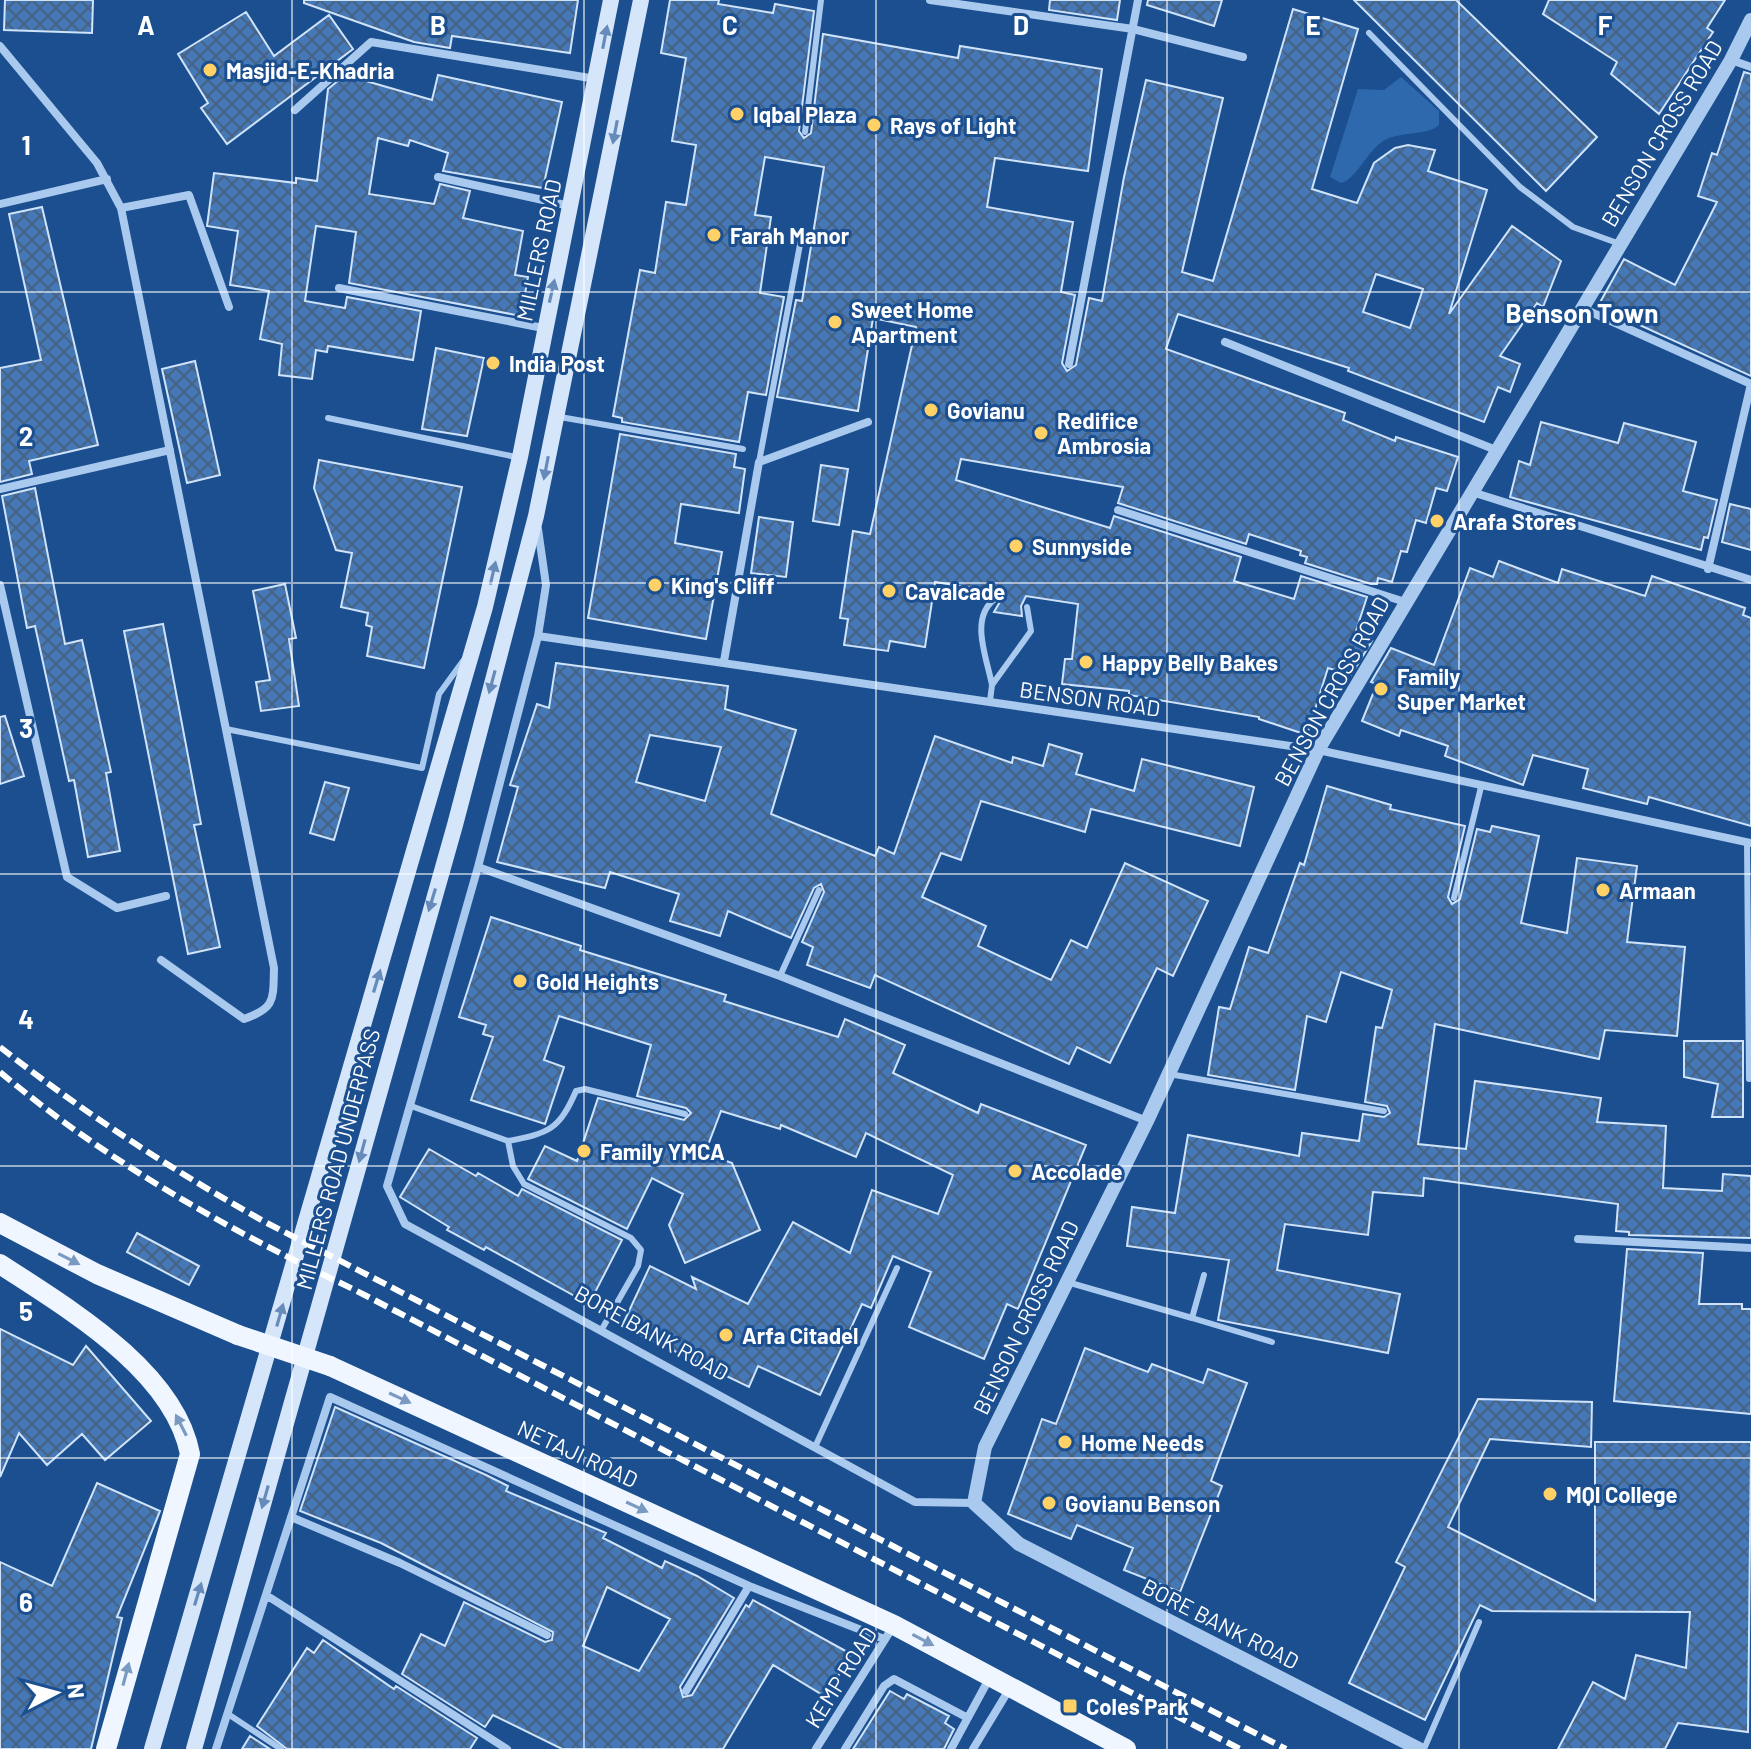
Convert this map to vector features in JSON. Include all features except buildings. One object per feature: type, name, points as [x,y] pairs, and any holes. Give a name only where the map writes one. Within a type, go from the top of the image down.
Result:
[{"type":"main road","name":"MILLERS ROAD","points":[[472,648],[520,457],[543,328],[571,206],[611,0]]},
{"type":"main road","points":[[536,516],[641,0]]},
{"type":"main road","name":"MILLERS ROAD UNDERPASS","points":[[194,1749],[455,825],[536,516]]},
{"type":"main road","name":"MILLERS ROAD UNDERPASS","points":[[152,1749],[252,1417],[472,648]]},
{"type":"main road","name":"NETAJI ROAD","points":[[0,1223],[97,1274],[238,1335],[330,1366],[889,1632],[991,1677],[1126,1749]]},
{"type":"main road","points":[[0,1264],[71,1311],[146,1373],[185,1428],[190,1454],[106,1749]]},
{"type":"street","points":[[930,0],[973,3],[1133,29],[1243,57]]},
{"type":"street","points":[[1069,364],[1138,0]]},
{"type":"street","name":"BENSON CROSS ROAD","points":[[974,1503],[985,1447],[1147,1121],[1318,750],[1731,60],[1751,20]]},
{"type":"street","points":[[295,110],[371,42],[597,79]]},
{"type":"street","points":[[0,46],[107,179],[121,208],[274,968],[273,1000],[264,1012],[244,1019],[161,960]]},
{"type":"street","points":[[1731,60],[1751,67]]},
{"type":"street","points":[[438,177],[571,206]]},
{"type":"street","points":[[0,204],[107,179]]},
{"type":"street","points":[[121,208],[189,195],[229,307]]},
{"type":"street","points":[[339,288],[543,328]]},
{"type":"street","points":[[1582,308],[1751,384],[1708,569]]},
{"type":"street","points":[[1225,342],[1496,450]]},
{"type":"street","points":[[724,661],[759,462],[868,422]]},
{"type":"street","points":[[0,489],[170,450]]},
{"type":"street","points":[[1471,492],[1751,580]]},
{"type":"street","points":[[1118,510],[1405,602]]},
{"type":"street","points":[[536,516],[546,585],[538,636]]},
{"type":"street","points":[[0,585],[67,877],[117,908],[166,896]]},
{"type":"street","name":"BENSON ROAD","points":[[538,636],[1318,750],[1749,842]]},
{"type":"street","name":"BORE BANK ROAD","points":[[538,636],[478,867],[387,1186],[405,1224],[915,1502],[974,1503],[1019,1544],[1422,1749]]},
{"type":"street","points":[[478,867],[780,976],[1147,1121]]},
{"type":"street","points":[[1578,1239],[1751,1248]]},
{"type":"street","points":[[216,1749],[330,1397],[749,1586],[889,1632]]},
{"type":"street","points":[[291,1517],[400,1563],[547,1635]]},
{"type":"street","points":[[686,1691],[749,1586]]},
{"type":"street","points":[[266,1595],[507,1749]]},
{"type":"street","name":"KEMP ROAD","points":[[816,1749],[889,1632]]},
{"type":"street","points":[[951,1749],[991,1677]]},
{"type":"street","points":[[845,1749],[884,1686],[894,1679],[968,1718]]},
{"type":"street","points":[[973,1749],[1011,1687]]},
{"type":"lane","points":[[805,132],[821,0]]},
{"type":"lane","points":[[1369,33],[1520,187],[1573,227],[1620,244]]},
{"type":"lane","points":[[759,462],[802,234]]},
{"type":"lane","points":[[556,416],[743,449]]},
{"type":"lane","points":[[328,418],[520,457]]},
{"type":"lane","points":[[990,701],[992,685],[980,621],[982,612],[995,599]]},
{"type":"lane","points":[[992,685],[1031,631],[1027,607]]},
{"type":"lane","points":[[226,729],[422,768],[439,694],[472,648]]},
{"type":"lane","points":[[1454,898],[1481,787]]},
{"type":"lane","points":[[1749,842],[1749,1079]]},
{"type":"lane","points":[[780,976],[819,890]]},
{"type":"lane","points":[[1169,1074],[1384,1111]]},
{"type":"lane","points":[[411,1106],[508,1141],[543,1134],[563,1119],[576,1091],[585,1089],[685,1114]]},
{"type":"lane","points":[[508,1141],[513,1166],[524,1184],[631,1238],[641,1250],[638,1266],[602,1329]]},
{"type":"lane","points":[[815,1447],[897,1268]]},
{"type":"lane","points":[[1192,1318],[1204,1275]]},
{"type":"lane","points":[[1067,1282],[1272,1342]]},
{"type":"lane","points":[[1422,1749],[1479,1622]]},
{"type":"lane","points":[[228,1714],[281,1749]]},
{"type":"shaded area","points":[[1401,77],[1439,111],[1439,125],[1428,131],[1385,140],[1341,183],[1330,177],[1358,89],[1384,90]]},
{"type":"railway","points":[[0,1047],[129,1140],[265,1222],[1286,1749]]},
{"type":"railway","points":[[0,1072],[125,1164],[214,1218],[1240,1749]]},
{"type":"place","name":"Masjid-E-Khadria","points":[[210,70]]},
{"type":"place","name":"Iqbal Plaza","points":[[737,114]]},
{"type":"place","name":"Rays of Light","points":[[874,125]]},
{"type":"place","name":"Farah Manor","points":[[714,235]]},
{"type":"place","name":"Sweet Home Apartment","points":[[835,322]]},
{"type":"place","name":"India Post","points":[[493,363]]},
{"type":"place","name":"Govianu","points":[[931,410]]},
{"type":"place","name":"Redifice Ambrosia","points":[[1041,433]]},
{"type":"place","name":"Arafa Stores","points":[[1437,521]]},
{"type":"place","name":"Sunnyside","points":[[1016,546]]},
{"type":"place","name":"King's Cliff","points":[[655,585]]},
{"type":"place","name":"Cavalcade","points":[[889,591]]},
{"type":"place","name":"Happy Belly Bakes","points":[[1086,662]]},
{"type":"place","name":"Family Super Market","points":[[1381,689]]},
{"type":"place","name":"Armaan","points":[[1603,890]]},
{"type":"place","name":"Gold Heights","points":[[520,981]]},
{"type":"place","name":"Family YMCA","points":[[584,1151]]},
{"type":"place","name":"Accolade","points":[[1015,1171]]},
{"type":"place","name":"Arfa Citadel","points":[[726,1335]]},
{"type":"place","name":"Home Needs","points":[[1065,1442]]},
{"type":"place","name":"MQI College","points":[[1550,1494]]},
{"type":"place","name":"Govianu Benson","points":[[1049,1503]]},
{"type":"place","name":"Coles Park","points":[[1070,1706]]},
{"type":"district","name":"Benson Town","points":[[1582,312]]}]
